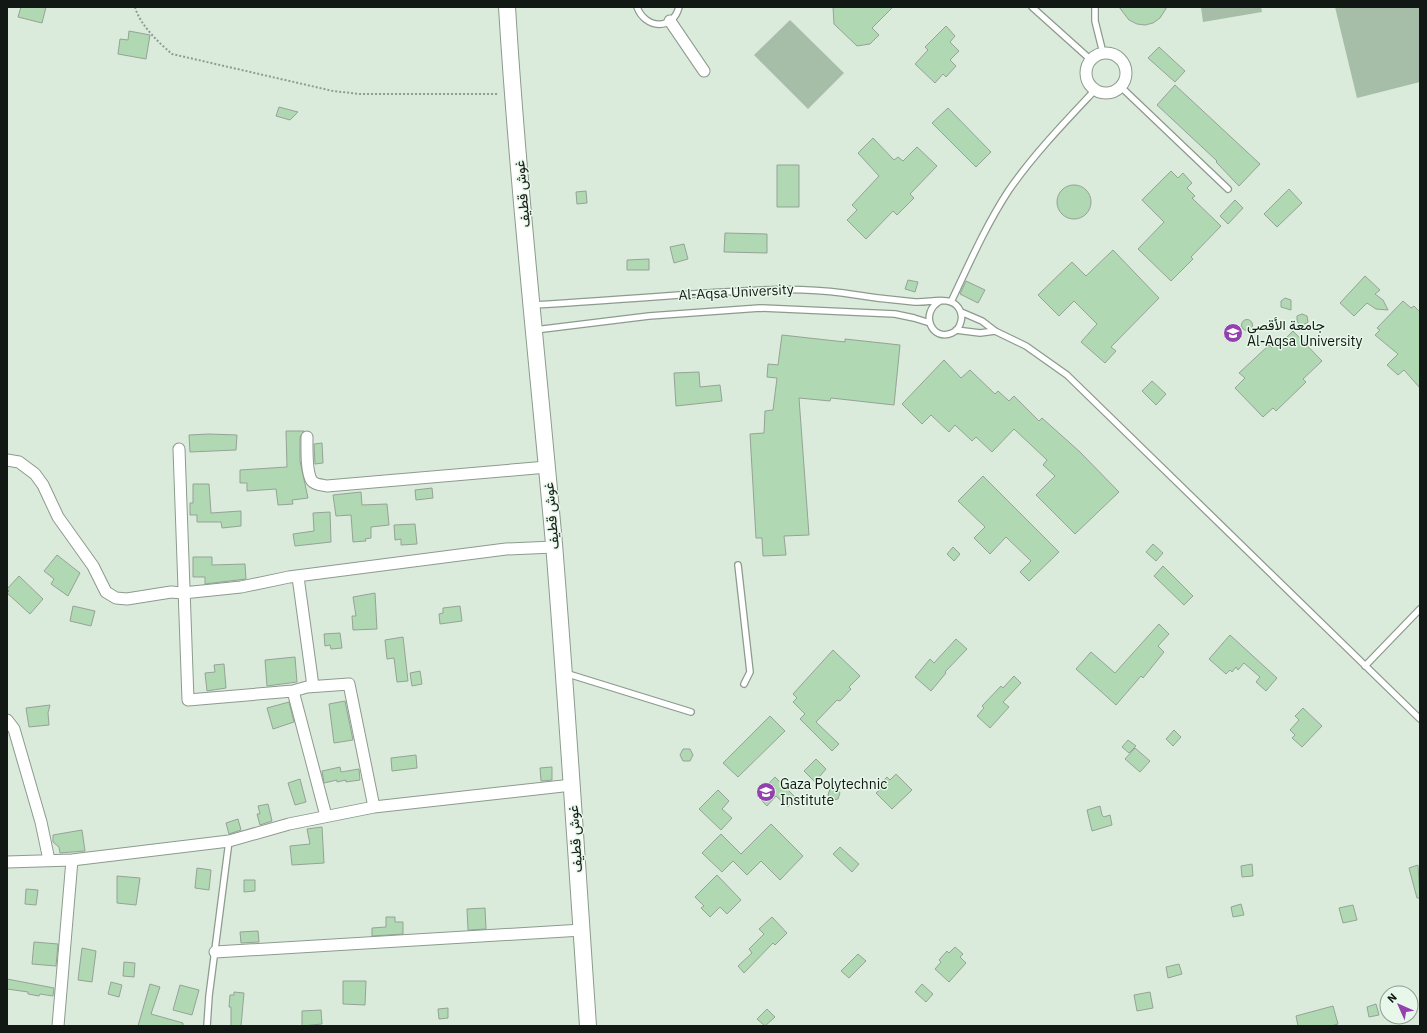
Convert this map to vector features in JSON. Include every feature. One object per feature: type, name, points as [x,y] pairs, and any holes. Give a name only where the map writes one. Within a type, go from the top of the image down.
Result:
[{"type":"main road","name":"غوش قطيف","points":[[507,7],[533,330],[554,547],[588,1026]]},
{"type":"street","points":[[670,21],[704,70]]},
{"type":"street","points":[[1103,54],[1115,55],[1124,64],[1126,76],[1121,87],[1111,93],[1100,93],[1095,90],[1087,79],[1086,73],[1091,60],[1103,54]]},
{"type":"street","points":[[307,437],[309,468],[312,480],[315,483],[327,486],[547,467]]},
{"type":"street","points":[[179,449],[188,700],[292,691],[313,686],[349,684],[374,807]]},
{"type":"street","points":[[7,460],[19,462],[35,474],[43,485],[58,517],[93,566],[106,592],[112,597],[127,599],[171,592],[183,593],[241,587],[298,577],[506,549],[554,547]]},
{"type":"street","points":[[298,577],[313,686]]},
{"type":"street","points":[[292,691],[326,816]]},
{"type":"street","points":[[7,720],[14,729],[41,822],[49,860]]},
{"type":"street","points":[[7,862],[72,860],[229,841],[289,824],[374,807],[572,785]]},
{"type":"street","points":[[58,1026],[72,860]]},
{"type":"street","points":[[215,952],[582,930]]},
{"type":"lane","points":[[637,7],[644,19],[657,25],[670,21],[675,17],[680,7]]},
{"type":"lane","points":[[1032,7],[1091,60]]},
{"type":"lane","points":[[1095,7],[1095,21],[1103,54]]},
{"type":"lane","points":[[1121,87],[1228,189]]},
{"type":"lane","points":[[951,302],[978,246],[1008,192],[1034,158],[1095,90]]},
{"type":"lane","name":"Al-Aqsa University","points":[[532,305],[788,289],[811,289],[916,302],[940,302]]},
{"type":"lane","points":[[940,302],[951,302],[956,304],[961,312],[962,322],[952,333],[941,334],[936,332],[930,324],[929,318],[931,309],[940,302]]},
{"type":"lane","name":"Al-Aqsa University","points":[[533,330],[649,316],[760,308],[895,314],[914,318],[930,324]]},
{"type":"lane","points":[[961,312],[982,321],[995,331],[1026,346],[1067,375],[1420,719]]},
{"type":"lane","points":[[956,330],[980,333],[995,331]]},
{"type":"lane","points":[[738,565],[750,672],[744,684]]},
{"type":"lane","points":[[1365,666],[1420,609]]},
{"type":"lane","points":[[563,672],[691,712]]},
{"type":"lane","points":[[207,1026],[229,841]]},
{"type":"path","points":[[134,7],[146,27],[172,54],[255,74],[333,91],[360,94],[513,94]]},
{"type":"green space","points":[[1201,7],[1261,7],[1262,12],[1203,22]]},
{"type":"green space","points":[[1335,7],[1420,7],[1420,82],[1357,98]]},
{"type":"green space","points":[[790,20],[844,73],[808,109],[754,55]]},
{"type":"building","points":[[21,7],[46,7],[42,23],[18,17]]},
{"type":"building","points":[[833,7],[893,7],[872,28],[879,35],[870,44],[857,46],[834,24]]},
{"type":"building","points":[[1119,7],[1167,7],[1160,18],[1153,23],[1145,25],[1137,24],[1129,20]]},
{"type":"building","points":[[946,26],[955,36],[950,42],[959,51],[950,60],[956,66],[946,77],[943,74],[935,83],[915,64],[928,50],[925,47]]},
{"type":"building","points":[[129,31],[150,35],[146,59],[118,54],[120,39],[128,40]]},
{"type":"building","points":[[1159,47],[1185,71],[1175,82],[1148,58]]},
{"type":"building","points":[[1175,85],[1260,164],[1239,186],[1216,162],[1217,161],[1157,105]]},
{"type":"building","points":[[279,107],[298,112],[290,120],[276,116]]},
{"type":"building","points":[[948,108],[991,152],[976,167],[932,123]]},
{"type":"building","points":[[873,138],[894,160],[898,157],[903,161],[917,147],[937,166],[910,194],[914,198],[897,215],[893,211],[866,239],[847,220],[857,210],[852,205],[879,176],[858,153]]},
{"type":"building","points":[[777,165],[799,165],[799,207],[777,207]]},
{"type":"building","points":[[1171,171],[1178,178],[1183,173],[1192,183],[1187,188],[1195,196],[1192,198],[1221,226],[1191,257],[1193,259],[1171,281],[1138,249],[1164,222],[1142,200]]},
{"type":"building","points":[[1071,185],[1077,185],[1081,186],[1088,192],[1091,202],[1090,209],[1084,216],[1077,219],[1071,219],[1067,218],[1060,212],[1057,205],[1057,199],[1058,195],[1064,188]]},
{"type":"building","points":[[1289,189],[1302,203],[1277,227],[1264,214]]},
{"type":"building","points":[[586,191],[587,203],[577,204],[576,192]]},
{"type":"building","points":[[1235,200],[1243,208],[1228,224],[1220,216]]},
{"type":"building","points":[[725,233],[767,234],[767,253],[724,252]]},
{"type":"building","points":[[684,244],[688,259],[674,263],[670,247]]},
{"type":"building","points":[[1113,250],[1159,298],[1111,347],[1116,351],[1105,363],[1081,342],[1097,324],[1074,301],[1059,316],[1038,295],[1072,262],[1086,276]]},
{"type":"building","points":[[649,259],[649,270],[627,270],[627,260]]},
{"type":"building","points":[[1365,276],[1380,290],[1375,294],[1383,300],[1388,310],[1376,309],[1367,303],[1354,316],[1340,303]]},
{"type":"building","points":[[908,280],[918,282],[915,292],[905,289]]},
{"type":"building","points":[[966,281],[985,290],[978,303],[960,294]]},
{"type":"building","points":[[1285,298],[1291,300],[1291,310],[1281,307],[1281,301]]},
{"type":"building","points":[[1403,301],[1411,308],[1414,306],[1420,312],[1420,388],[1404,370],[1398,375],[1387,365],[1398,354],[1375,335],[1380,330],[1377,328]]},
{"type":"building","points":[[1302,314],[1307,316],[1308,322],[1300,327],[1297,316]]},
{"type":"building","points":[[1247,319],[1251,321],[1253,325],[1251,329],[1247,331],[1243,329],[1241,325],[1243,321]]},
{"type":"building","points":[[1293,331],[1322,361],[1303,379],[1306,382],[1276,411],[1273,408],[1263,417],[1235,388],[1245,378],[1239,373],[1269,345],[1272,348],[1281,339],[1283,341]]},
{"type":"building","points":[[782,335],[845,342],[845,339],[900,345],[894,405],[831,398],[830,401],[799,398],[809,535],[784,536],[786,555],[763,556],[762,538],[756,538],[750,434],[764,433],[765,411],[773,410],[777,378],[767,377],[768,364],[778,365]]},
{"type":"building","points":[[944,360],[961,378],[970,370],[995,394],[998,391],[1009,401],[1014,396],[1039,421],[1042,418],[1080,452],[1119,492],[1075,534],[1036,495],[1055,476],[1043,465],[1047,460],[1014,429],[992,452],[976,437],[972,441],[955,425],[949,432],[931,415],[922,424],[902,404]]},
{"type":"building","points":[[699,372],[700,387],[720,385],[722,401],[676,406],[674,373]]},
{"type":"building","points":[[1152,381],[1166,394],[1156,405],[1142,391]]},
{"type":"building","points":[[286,431],[304,431],[300,437],[300,461],[308,498],[292,500],[293,504],[278,505],[276,489],[247,491],[247,483],[240,483],[240,470],[287,467]]},
{"type":"building","points":[[189,435],[237,435],[236,450],[190,452]]},
{"type":"building","points":[[322,443],[323,463],[315,464],[314,444]]},
{"type":"building","points":[[983,476],[1059,552],[1029,581],[1020,572],[1031,561],[1006,537],[990,554],[974,538],[985,527],[958,501]]},
{"type":"building","points":[[193,484],[209,484],[211,513],[241,511],[241,526],[222,528],[221,522],[197,522],[197,515],[190,515],[190,503],[193,503]]},
{"type":"building","points":[[432,488],[433,498],[416,500],[415,490]]},
{"type":"building","points":[[361,492],[362,505],[387,504],[389,525],[371,527],[371,538],[365,539],[366,541],[353,542],[351,515],[336,516],[333,495]]},
{"type":"building","points":[[330,512],[331,542],[295,546],[293,534],[314,531],[313,513]]},
{"type":"building","points":[[415,524],[417,544],[401,545],[401,539],[395,540],[394,525]]},
{"type":"building","points":[[1153,544],[1163,553],[1156,561],[1146,552]]},
{"type":"building","points":[[953,547],[960,554],[954,561],[947,554]]},
{"type":"building","points":[[57,555],[80,573],[68,596],[51,584],[54,579],[44,571]]},
{"type":"building","points":[[193,557],[212,557],[212,565],[245,564],[246,579],[205,584],[205,577],[193,577]]},
{"type":"building","points":[[1163,566],[1193,596],[1184,605],[1154,576]]},
{"type":"building","points":[[19,576],[43,599],[30,614],[7,593],[9,591],[7,589]]},
{"type":"building","points":[[375,593],[377,629],[353,630],[352,616],[356,616],[353,597]]},
{"type":"building","points":[[73,606],[95,611],[91,626],[70,621]]},
{"type":"building","points":[[460,606],[462,621],[440,624],[439,614],[443,613],[443,608]]},
{"type":"building","points":[[1159,624],[1169,634],[1158,646],[1164,652],[1143,678],[1141,676],[1116,705],[1076,669],[1091,652],[1115,673]]},
{"type":"building","points":[[340,633],[342,648],[331,649],[330,645],[325,646],[324,634]]},
{"type":"building","points":[[1230,635],[1277,678],[1266,691],[1256,682],[1260,677],[1244,663],[1238,670],[1236,667],[1232,672],[1230,670],[1226,674],[1209,659]]},
{"type":"building","points":[[403,637],[408,681],[397,682],[394,658],[387,659],[385,640]]},
{"type":"building","points":[[956,639],[967,649],[945,672],[946,673],[931,691],[915,677],[930,659],[934,663]]},
{"type":"building","points":[[833,650],[860,676],[849,687],[851,689],[840,701],[837,700],[816,722],[839,744],[832,751],[800,719],[805,714],[793,702],[797,698],[793,694]]},
{"type":"building","points":[[295,657],[297,682],[267,686],[265,660]]},
{"type":"building","points":[[224,664],[226,688],[207,691],[205,673],[215,672],[214,665]]},
{"type":"building","points":[[420,671],[422,684],[412,686],[410,673]]},
{"type":"building","points":[[1014,676],[1021,683],[1003,702],[1009,707],[990,728],[977,716],[984,708],[982,706],[1001,686],[1003,688]]},
{"type":"building","points":[[345,701],[353,740],[334,743],[329,704]]},
{"type":"building","points":[[289,702],[294,722],[273,729],[267,708]]},
{"type":"building","points":[[50,705],[48,713],[49,725],[29,727],[26,708]]},
{"type":"building","points":[[1303,708],[1322,726],[1302,747],[1292,738],[1295,735],[1290,730],[1299,720],[1295,716]]},
{"type":"building","points":[[770,716],[785,731],[738,777],[723,763]]},
{"type":"building","points":[[1174,730],[1181,737],[1173,746],[1166,739]]},
{"type":"building","points":[[1128,740],[1136,746],[1129,753],[1122,747]]},
{"type":"building","points":[[1135,748],[1150,761],[1140,772],[1125,759]]},
{"type":"building","points":[[683,749],[690,749],[693,755],[690,761],[683,761],[680,755]]},
{"type":"building","points":[[416,755],[417,768],[392,771],[391,758]]},
{"type":"building","points":[[816,759],[826,769],[815,782],[804,771]]},
{"type":"building","points":[[340,767],[341,772],[359,769],[360,780],[346,782],[346,780],[337,782],[337,780],[324,783],[322,771]]},
{"type":"building","points":[[552,767],[552,780],[541,781],[540,768]]},
{"type":"building","points":[[896,774],[912,790],[892,809],[876,793],[883,787],[880,784],[887,777],[890,780]]},
{"type":"building","points":[[775,777],[796,798],[788,807],[776,796],[767,806],[757,796]]},
{"type":"building","points":[[300,779],[306,802],[295,805],[288,783]]},
{"type":"building","points":[[836,788],[840,793],[838,799],[832,800],[828,795],[830,789]]},
{"type":"building","points":[[718,790],[729,801],[722,809],[732,818],[721,830],[699,809]]},
{"type":"building","points":[[268,804],[272,821],[260,825],[257,814],[260,814],[258,806]]},
{"type":"building","points":[[1100,806],[1104,817],[1110,815],[1112,825],[1092,831],[1087,810]]},
{"type":"building","points":[[238,819],[241,830],[229,834],[226,823]]},
{"type":"building","points":[[771,824],[803,856],[780,880],[761,861],[747,875],[733,861],[722,872],[702,853],[721,834],[741,854]]},
{"type":"building","points":[[322,827],[324,863],[292,865],[290,846],[310,844],[307,829]]},
{"type":"building","points":[[82,830],[85,851],[60,853],[59,847],[53,842],[53,835]]},
{"type":"building","points":[[840,847],[859,864],[852,872],[833,854]]},
{"type":"building","points":[[1252,864],[1253,876],[1242,877],[1241,866]]},
{"type":"building","points":[[1418,865],[1420,898],[1417,898],[1409,868]]},
{"type":"building","points":[[197,868],[211,870],[209,890],[195,888]]},
{"type":"building","points":[[717,875],[741,900],[727,914],[720,907],[710,917],[701,908],[704,906],[695,897]]},
{"type":"building","points":[[117,876],[140,878],[136,905],[117,903]]},
{"type":"building","points":[[244,880],[255,880],[255,891],[244,892]]},
{"type":"building","points":[[26,889],[38,890],[36,905],[25,904]]},
{"type":"building","points":[[1241,904],[1244,915],[1233,917],[1231,907]]},
{"type":"building","points":[[1353,905],[1357,920],[1343,923],[1339,908]]},
{"type":"building","points":[[485,908],[486,929],[468,930],[467,909]]},
{"type":"building","points":[[386,917],[395,917],[395,922],[403,922],[403,934],[372,936],[372,928],[386,927]]},
{"type":"building","points":[[772,917],[787,933],[775,945],[773,943],[744,973],[738,966],[752,953],[749,949],[764,934],[759,929]]},
{"type":"building","points":[[258,931],[259,942],[241,943],[240,932]]},
{"type":"building","points":[[34,942],[58,944],[56,966],[32,964]]},
{"type":"building","points":[[955,947],[963,954],[960,957],[966,963],[949,982],[935,969],[941,962],[939,960],[947,951],[949,953]]},
{"type":"building","points":[[82,948],[96,951],[92,982],[78,980]]},
{"type":"building","points":[[858,954],[866,961],[849,978],[841,971]]},
{"type":"building","points":[[124,962],[135,963],[134,977],[123,976]]},
{"type":"building","points":[[1179,964],[1182,974],[1168,978],[1166,967]]},
{"type":"building","points":[[7,979],[54,988],[53,996],[40,994],[39,996],[28,994],[28,992],[7,989]]},
{"type":"building","points":[[343,981],[366,981],[365,1005],[343,1004]]},
{"type":"building","points":[[111,982],[122,985],[119,997],[108,994]]},
{"type":"building","points":[[150,984],[160,987],[151,1014],[183,1023],[183,1026],[138,1026]]},
{"type":"building","points":[[922,984],[933,994],[926,1002],[915,992]]},
{"type":"building","points":[[180,985],[199,990],[192,1015],[173,1010]]},
{"type":"building","points":[[234,992],[244,993],[241,1026],[231,1026],[231,1007],[229,1007],[230,995],[234,995]]},
{"type":"building","points":[[1150,992],[1153,1008],[1137,1011],[1134,995]]},
{"type":"building","points":[[1376,1004],[1379,1015],[1369,1017],[1367,1007]]},
{"type":"building","points":[[1333,1006],[1338,1024],[1331,1026],[1298,1026],[1296,1016]]},
{"type":"building","points":[[448,1008],[448,1018],[439,1019],[438,1009]]},
{"type":"building","points":[[767,1009],[775,1017],[765,1026],[757,1019]]},
{"type":"building","points":[[321,1010],[322,1024],[302,1026],[302,1011]]},
{"type":"place","name":"جامعة الأقصى Al-Aqsa University","points":[[1233,333]]},
{"type":"place","name":"Gaza Polytechnic Institute","points":[[766,792]]}]
